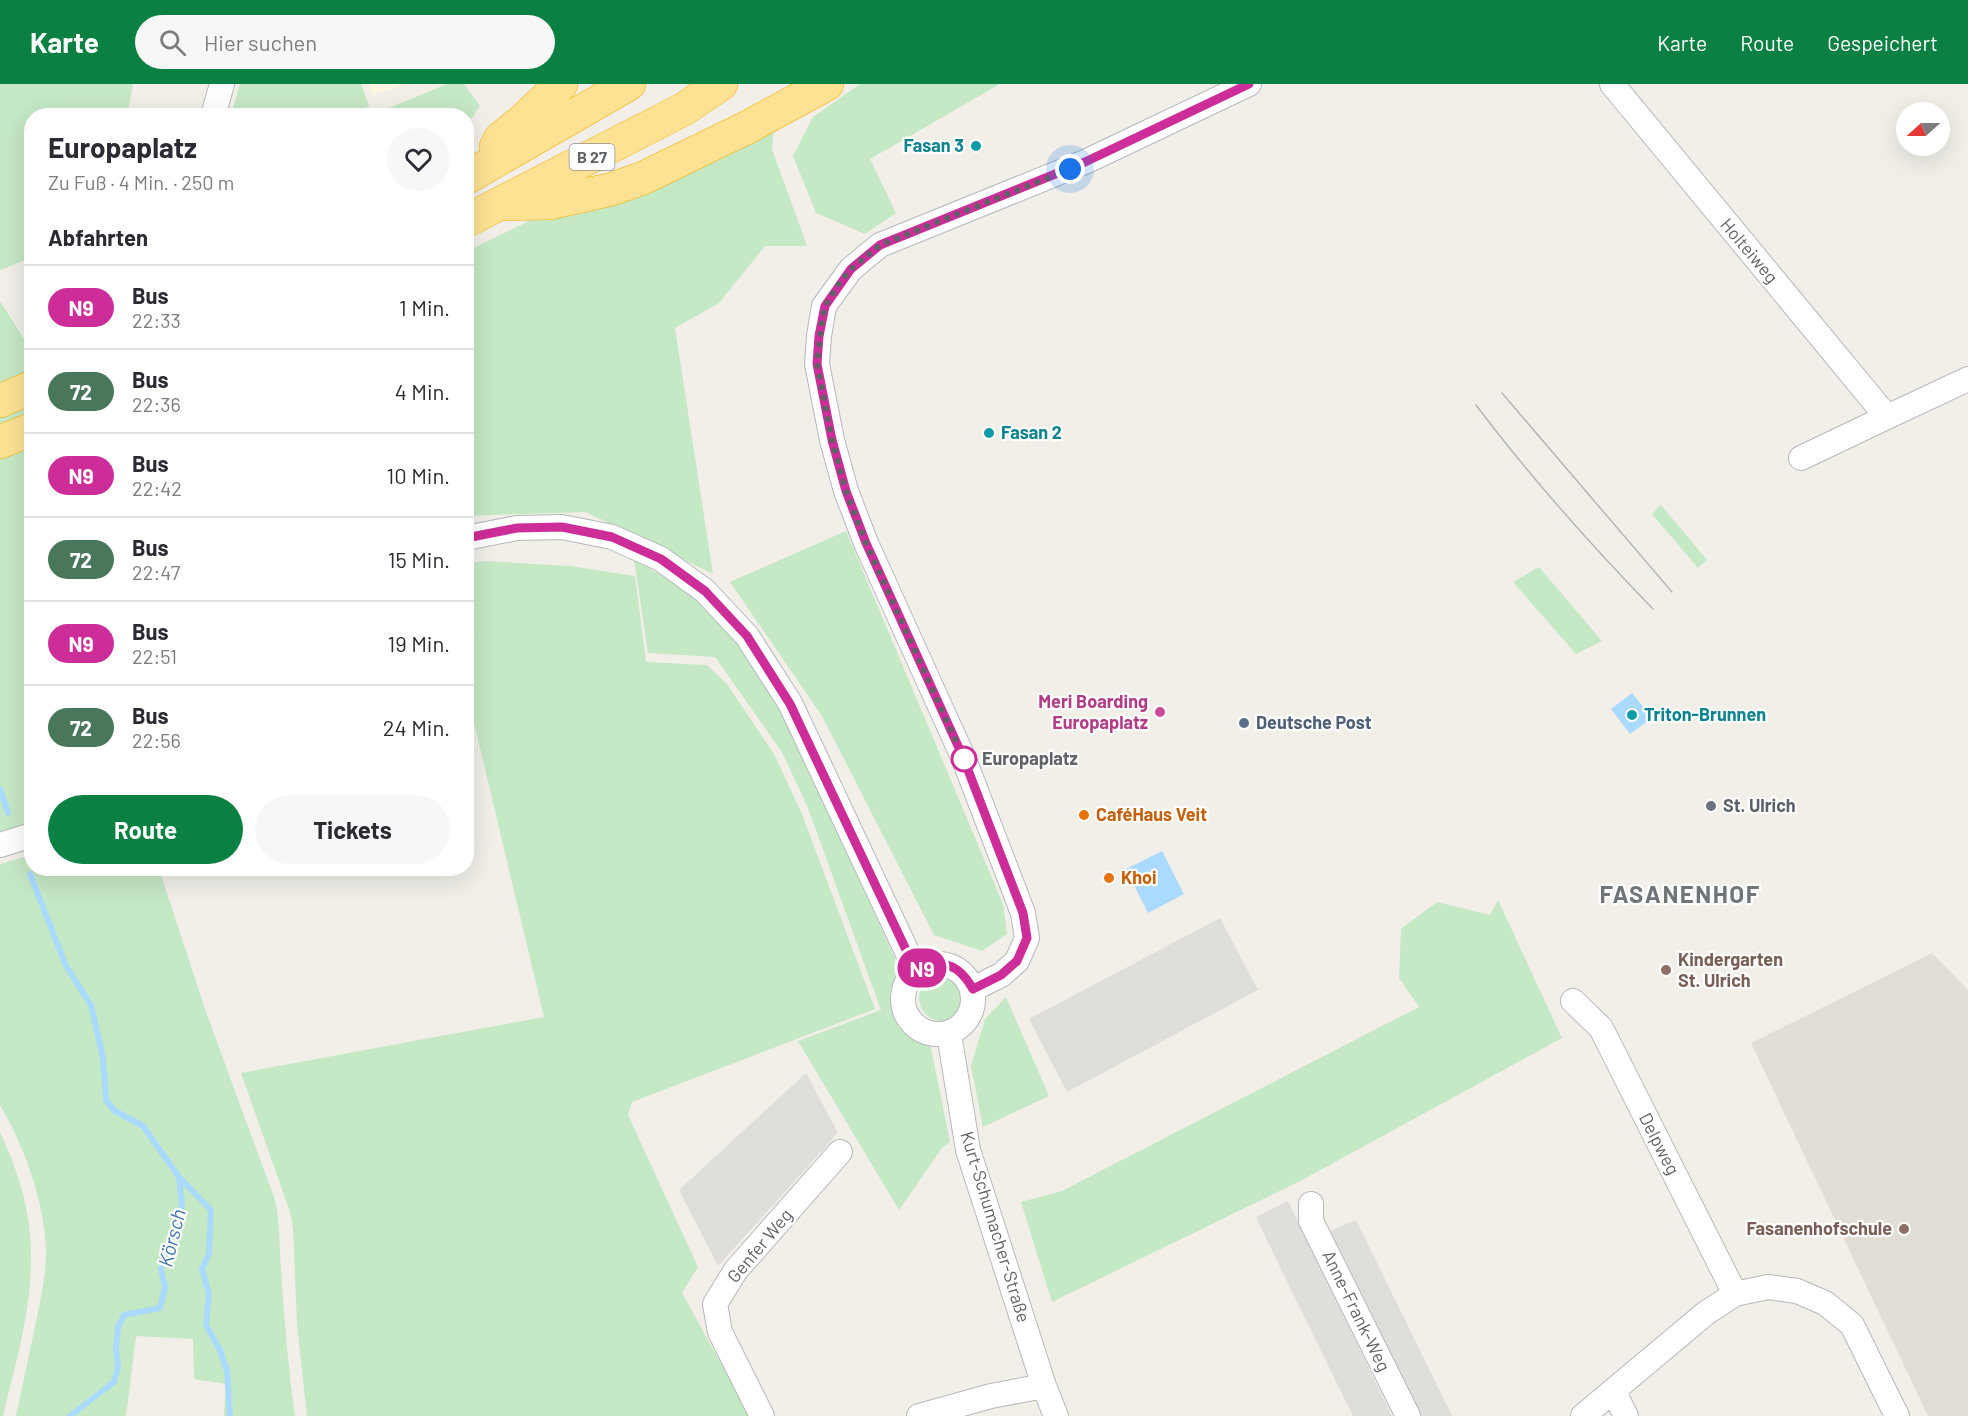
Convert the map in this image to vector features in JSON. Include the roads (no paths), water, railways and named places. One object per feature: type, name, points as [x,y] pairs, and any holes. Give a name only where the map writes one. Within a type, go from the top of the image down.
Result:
[{"type":"highway","name":"B 27","points":[[476,173],[500,139],[561,84]]},
{"type":"highway","name":"B 27","points":[[476,173],[629,84]]},
{"type":"highway","name":"B 27","points":[[474,217],[684,109],[721,84]]},
{"type":"highway","points":[[499,204],[551,203],[612,189],[643,178],[746,128],[827,84]]},
{"type":"highway","points":[[0,401],[24,390]]},
{"type":"highway","points":[[0,442],[24,432]]},
{"type":"street","points":[[215,108],[222,84]]},
{"type":"street","points":[[973,989],[1001,975],[1017,961],[1027,938],[1023,913],[963,757],[866,543],[846,491],[832,440],[817,364],[819,336],[825,306],[851,269],[880,245],[1085,162],[1249,84]]},
{"type":"street","name":"Holteiweg","points":[[1612,84],[1887,417]]},
{"type":"street","points":[[1801,458],[1968,379]]},
{"type":"street","points":[[474,536],[517,528],[562,527],[612,537],[661,559],[705,591],[747,636],[790,704],[916,971]]},
{"type":"street","points":[[0,845],[24,838]]},
{"type":"street","points":[[932,964],[949,965],[964,974],[973,989],[974,1003],[970,1016],[961,1027],[949,1034],[932,1034],[917,1028],[906,1016],[903,1000],[906,984],[916,971],[932,964]]},
{"type":"street","name":"Delpweg","points":[[1573,1001],[1600,1028],[1735,1294]]},
{"type":"street","name":"Kurt-Schumacher-Straße","points":[[949,1034],[968,1150],[1044,1386],[1056,1416]]},
{"type":"street","name":"Genfer Weg","points":[[762,1416],[720,1332],[715,1304],[736,1270],[840,1152]]},
{"type":"street","name":"Anne-Frank-Weg","points":[[1311,1204],[1311,1221],[1408,1416]]},
{"type":"street","points":[[1583,1416],[1706,1313],[1735,1294],[1768,1287],[1797,1291],[1825,1303],[1852,1325],[1897,1416]]},
{"type":"street","points":[[919,1416],[991,1396],[1044,1386]]},
{"type":"street","points":[[1614,1392],[1626,1416]]},
{"type":"water","points":[[1632,693],[1652,718],[1630,734],[1611,709]]},
{"type":"water","points":[[1162,851],[1184,894],[1148,913],[1126,869]]},
{"type":"waterway","name":"Körsch","points":[[0,789],[8,813]]},
{"type":"waterway","name":"Körsch","points":[[31,876],[66,966],[91,1005],[103,1058],[106,1100],[115,1111],[143,1126],[179,1177],[182,1204],[177,1228],[167,1246],[161,1269],[165,1287],[160,1308],[124,1315],[118,1327],[116,1348],[118,1367],[114,1382],[70,1416]]},
{"type":"waterway","points":[[179,1177],[211,1210],[209,1254],[202,1269],[209,1294],[206,1325],[220,1350],[227,1371],[230,1416]]},
{"type":"tram line","points":[[1502,393],[1672,592]]},
{"type":"tram line","points":[[1476,405],[1562,510],[1653,609]]},
{"type":"place","name":"Fasan 3","points":[[976,146]]},
{"type":"place","name":"Fasan 2","points":[[989,433]]},
{"type":"place","name":"Meri Boarding Europaplatz","points":[[1160,712]]},
{"type":"place","name":"Triton-Brunnen","points":[[1632,715]]},
{"type":"place","name":"Deutsche Post","points":[[1244,723]]},
{"type":"place","name":"Europaplatz","points":[[964,759]]},
{"type":"place","name":"St. Ulrich","points":[[1711,806]]},
{"type":"place","name":"CaféHaus Veit","points":[[1084,815]]},
{"type":"place","name":"Khoi","points":[[1109,878]]},
{"type":"place","name":"Kindergarten St. Ulrich","points":[[1666,970]]},
{"type":"place","name":"Fasanenhofschule","points":[[1904,1229]]},
{"type":"district","name":"FASANENHOF","points":[[1680,895]]}]
